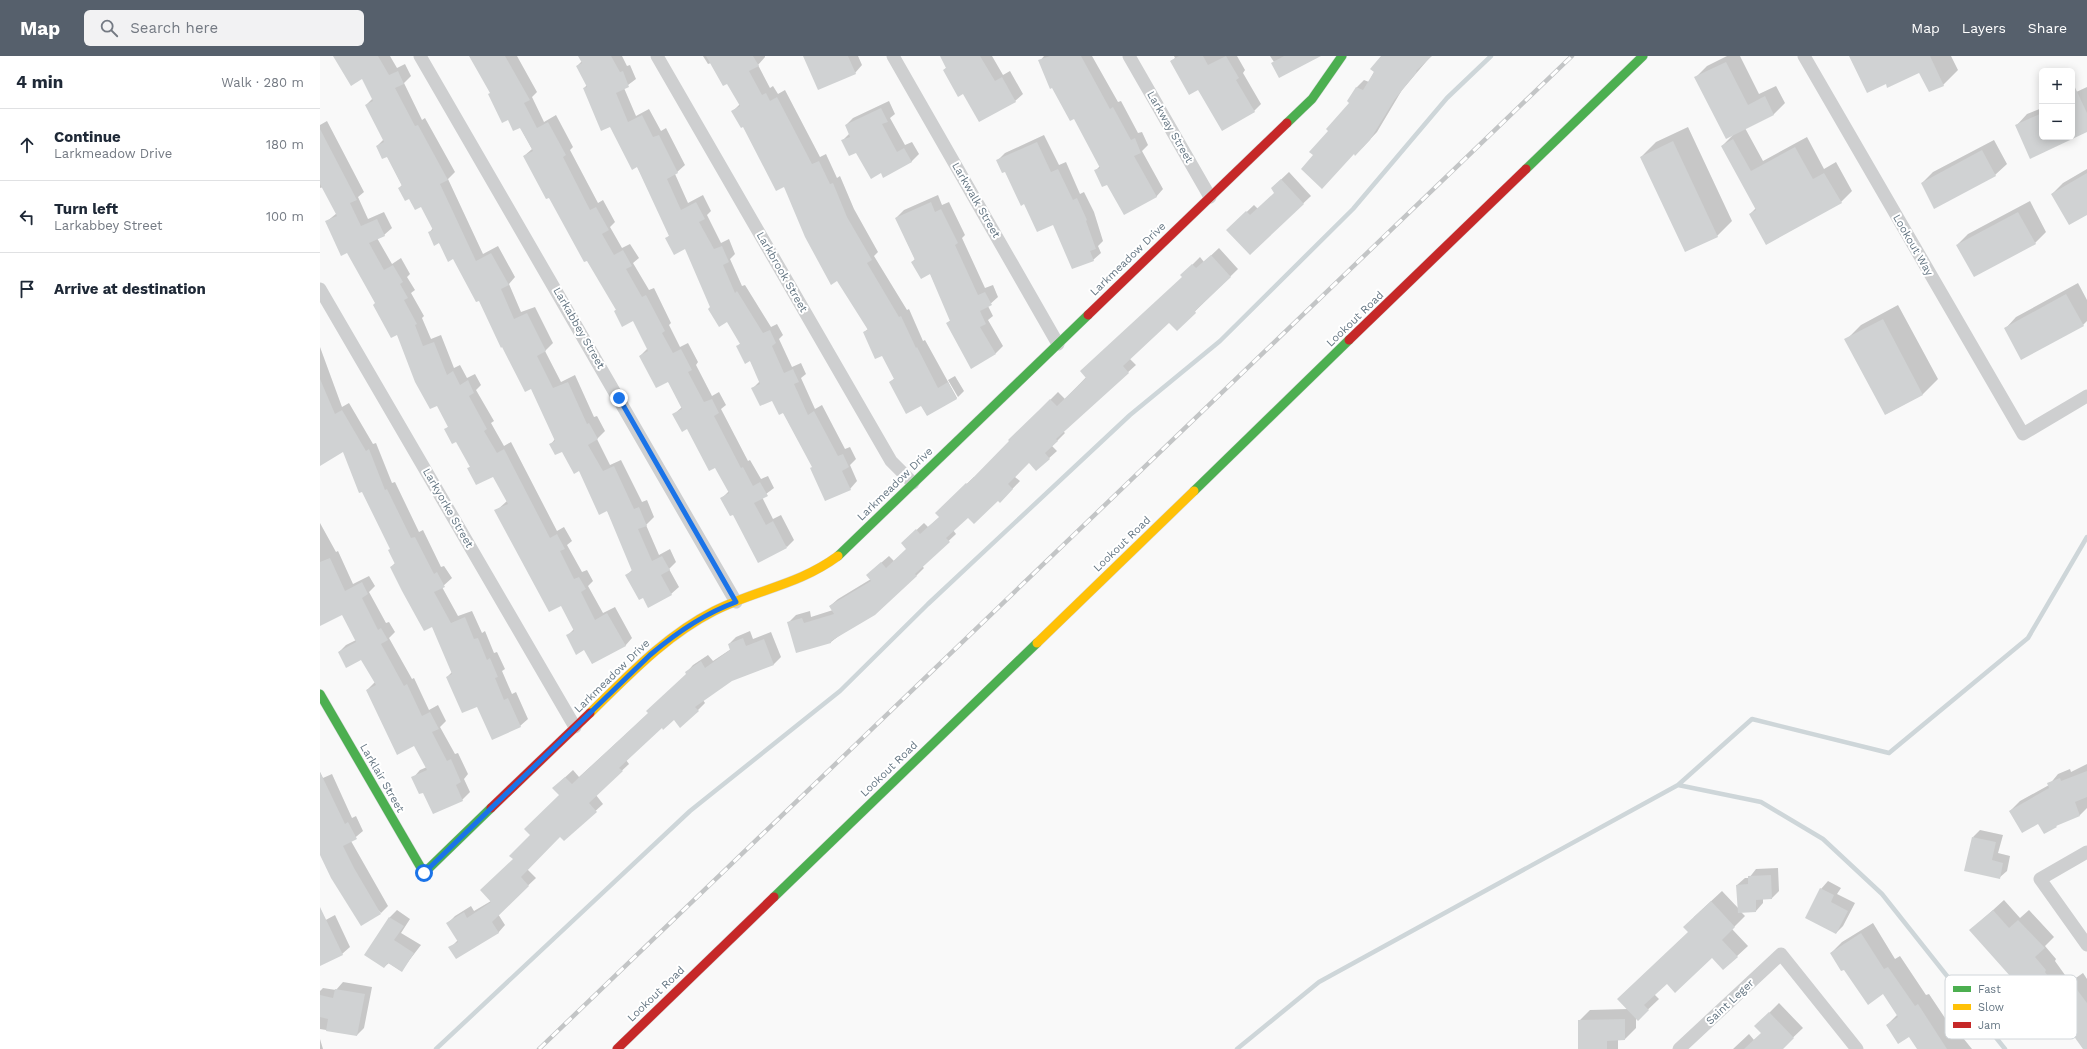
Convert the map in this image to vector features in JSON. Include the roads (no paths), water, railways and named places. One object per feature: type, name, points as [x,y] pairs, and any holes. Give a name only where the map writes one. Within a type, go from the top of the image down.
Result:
[{"type":"street","name":"Larkabbey Street","points":[[420,56],[736,602]]},
{"type":"street","name":"Larkbrook Street","points":[[657,56],[891,461],[913,483]]},
{"type":"street","name":"Larkwalk Street","points":[[893,56],[1058,344]]},
{"type":"street","name":"Larkway Street","points":[[1129,56],[1210,197]]},
{"type":"street","name":"Larkmeadow Drive","points":[[424,873],[650,655],[673,636],[698,620],[736,602],[785,586],[823,569],[839,555],[1312,98],[1342,56]]},
{"type":"street","name":"Lookout Road","points":[[617,1049],[1644,56]]},
{"type":"street","name":"Lookout Way","points":[[1804,56],[2023,434],[2087,396]]},
{"type":"street","name":"Larkyorke Street","points":[[320,289],[575,727]]},
{"type":"street","name":"Larklair Street","points":[[320,694],[424,873]]},
{"type":"street","points":[[2087,852],[2040,879],[2087,944]]},
{"type":"street","name":"Saint Leger","points":[[1679,1049],[1782,954],[1857,1049]]},
{"type":"waterway","points":[[436,1049],[690,811],[840,691],[928,604],[1130,415],[1220,341],[1353,209],[1447,98],[1491,56]]},
{"type":"waterway","points":[[1237,1049],[1319,982],[1678,785],[1752,719],[1889,753],[2028,638],[2087,537]]},
{"type":"waterway","points":[[1678,785],[1761,802],[1823,839],[1882,894],[1946,975]]},
{"type":"waterway","points":[[1997,1039],[2005,1049]]},
{"type":"railway","points":[[539,1049],[1572,56]]}]
